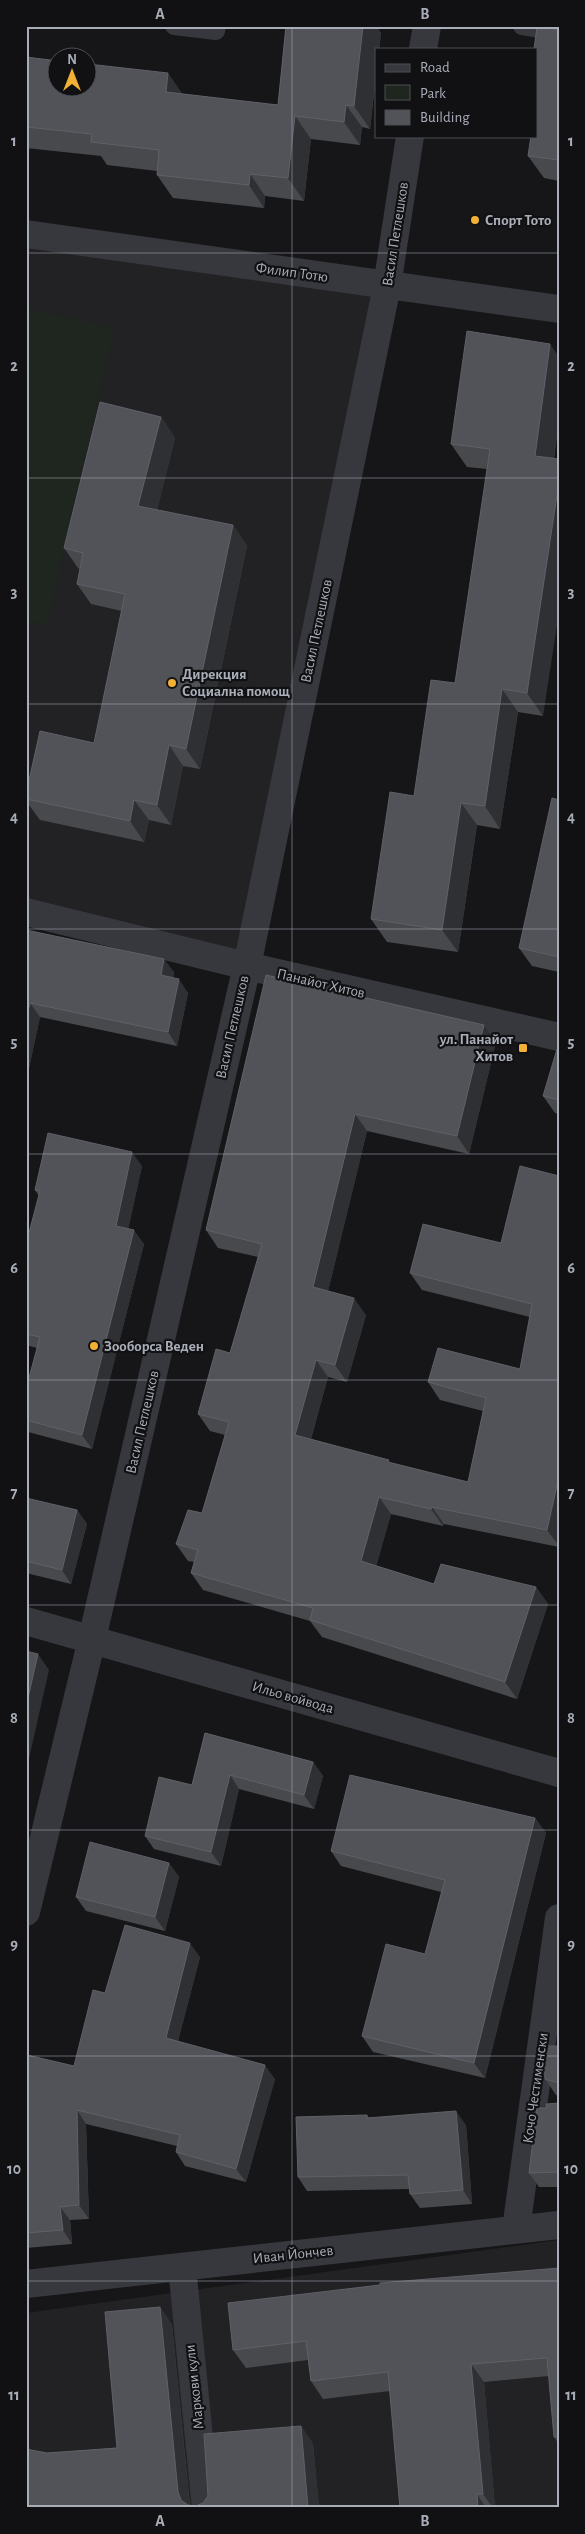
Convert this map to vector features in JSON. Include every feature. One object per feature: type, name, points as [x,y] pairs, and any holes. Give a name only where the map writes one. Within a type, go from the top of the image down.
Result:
[{"type":"street","points":[[423,48],[426,26]]},
{"type":"street","name":"Васил Петлешков","points":[[26,1912],[92,1639],[247,966],[387,286],[410,138]]},
{"type":"street","name":"Филип Тотю","points":[[26,234],[559,309]]},
{"type":"street","name":"Панайот Хитов","points":[[26,912],[247,966],[559,1036]]},
{"type":"street","name":"Ильо войвода","points":[[26,1621],[559,1773]]},
{"type":"street","name":"Кочо Честименски","points":[[516,2230],[559,1918]]},
{"type":"street","name":"Иван Йончев","points":[[26,2284],[559,2225]]},
{"type":"street","name":"Маркови кули","points":[[182,2267],[206,2508]]},
{"type":"lane","points":[[174,26],[216,31],[217,26]]},
{"type":"lane","points":[[522,26],[559,32]]},
{"type":"shaded area","points":[[26,234],[387,286],[247,966],[26,912]]},
{"type":"shaded area","points":[[559,2240],[559,2508],[26,2508],[26,2313]]},
{"type":"green space","points":[[26,308],[114,328],[47,625],[26,620]]},
{"type":"building","points":[[286,26],[363,26],[354,106],[346,105],[344,122],[295,116],[288,178],[250,174],[249,185],[157,175],[159,150],[91,142],[92,134],[26,127],[26,57],[48,60],[48,98],[98,98],[98,65],[168,73],[166,92],[278,105]]},
{"type":"building","points":[[537,27],[559,30],[559,160],[528,156],[531,138],[538,138],[538,48],[534,48]]},
{"type":"building","points":[[467,331],[550,344],[535,456],[559,459],[559,482],[527,693],[502,689],[485,806],[461,803],[442,930],[371,919],[390,792],[414,796],[431,680],[455,683],[490,449],[451,444]]},
{"type":"building","name":"Дирекция Социална помощ","points":[[100,402],[161,417],[138,506],[233,525],[186,749],[169,745],[157,805],[134,800],[130,821],[26,799],[40,731],[94,743],[125,594],[77,584],[83,553],[64,548]]},
{"type":"building","points":[[552,798],[559,800],[559,957],[519,948]]},
{"type":"building","points":[[26,930],[164,959],[161,975],[179,979],[168,1032],[30,1003],[26,1020]]},
{"type":"building","points":[[266,975],[484,1025],[457,1136],[355,1114],[313,1287],[354,1298],[335,1365],[316,1360],[295,1435],[389,1460],[388,1462],[468,1482],[486,1398],[428,1382],[438,1348],[520,1369],[532,1304],[410,1273],[423,1224],[501,1243],[520,1166],[559,1176],[559,1476],[547,1530],[432,1507],[431,1509],[379,1497],[361,1561],[434,1584],[441,1564],[536,1587],[505,1682],[310,1620],[313,1608],[191,1573],[198,1550],[176,1544],[188,1510],[202,1513],[229,1422],[198,1414],[216,1349],[230,1353],[262,1244],[206,1230]]},
{"type":"building","points":[[557,1049],[559,1049],[559,1100],[543,1096]]},
{"type":"building","points":[[48,1133],[132,1152],[116,1226],[134,1230],[82,1435],[26,1420],[26,1389],[40,1337],[26,1334],[26,1244],[40,1191],[35,1190]]},
{"type":"building","points":[[26,1498],[77,1510],[62,1570],[26,1561]]},
{"type":"building","points":[[26,1651],[38,1654],[26,1707]]},
{"type":"building","points":[[205,1733],[313,1762],[304,1795],[230,1775],[211,1852],[145,1836],[159,1777],[192,1785]]},
{"type":"building","points":[[350,1775],[535,1818],[474,2063],[362,2036],[386,1944],[425,1954],[445,1880],[331,1851]]},
{"type":"building","points":[[90,1842],[169,1863],[155,1917],[76,1897]]},
{"type":"building","points":[[125,1925],[190,1943],[166,2038],[265,2065],[236,2169],[176,2152],[180,2135],[77,2110],[79,2205],[60,2207],[63,2230],[26,2233],[27,2055],[74,2066],[93,1990],[105,1993]]},
{"type":"building","points":[[544,2046],[559,2046],[559,2083],[545,2079]]},
{"type":"building","points":[[559,2103],[559,2172],[529,2173],[537,2108],[547,2108],[546,2104]]},
{"type":"building","points":[[456,2111],[463,2190],[410,2194],[408,2175],[298,2177],[296,2117],[367,2115],[367,2118]]},
{"type":"building","points":[[559,2268],[559,2437],[554,2437],[547,2358],[471,2364],[483,2494],[477,2494],[478,2508],[400,2508],[388,2372],[311,2381],[306,2341],[233,2350],[228,2303],[380,2285],[380,2283]]},
{"type":"building","points":[[160,2307],[178,2492],[181,2500],[188,2505],[196,2506],[203,2503],[208,2496],[204,2434],[301,2426],[308,2508],[245,2508],[245,2506],[225,2508],[26,2508],[26,2449],[47,2453],[117,2448],[105,2312]]},
{"type":"place","name":"Спорт Тото","points":[[475,220]]},
{"type":"place","name":"Дирекция Социална помощ","points":[[172,683]]},
{"type":"place","name":"ул. Панайот Хитов","points":[[523,1048]]},
{"type":"place","name":"Зооборса Веден","points":[[94,1346]]}]
